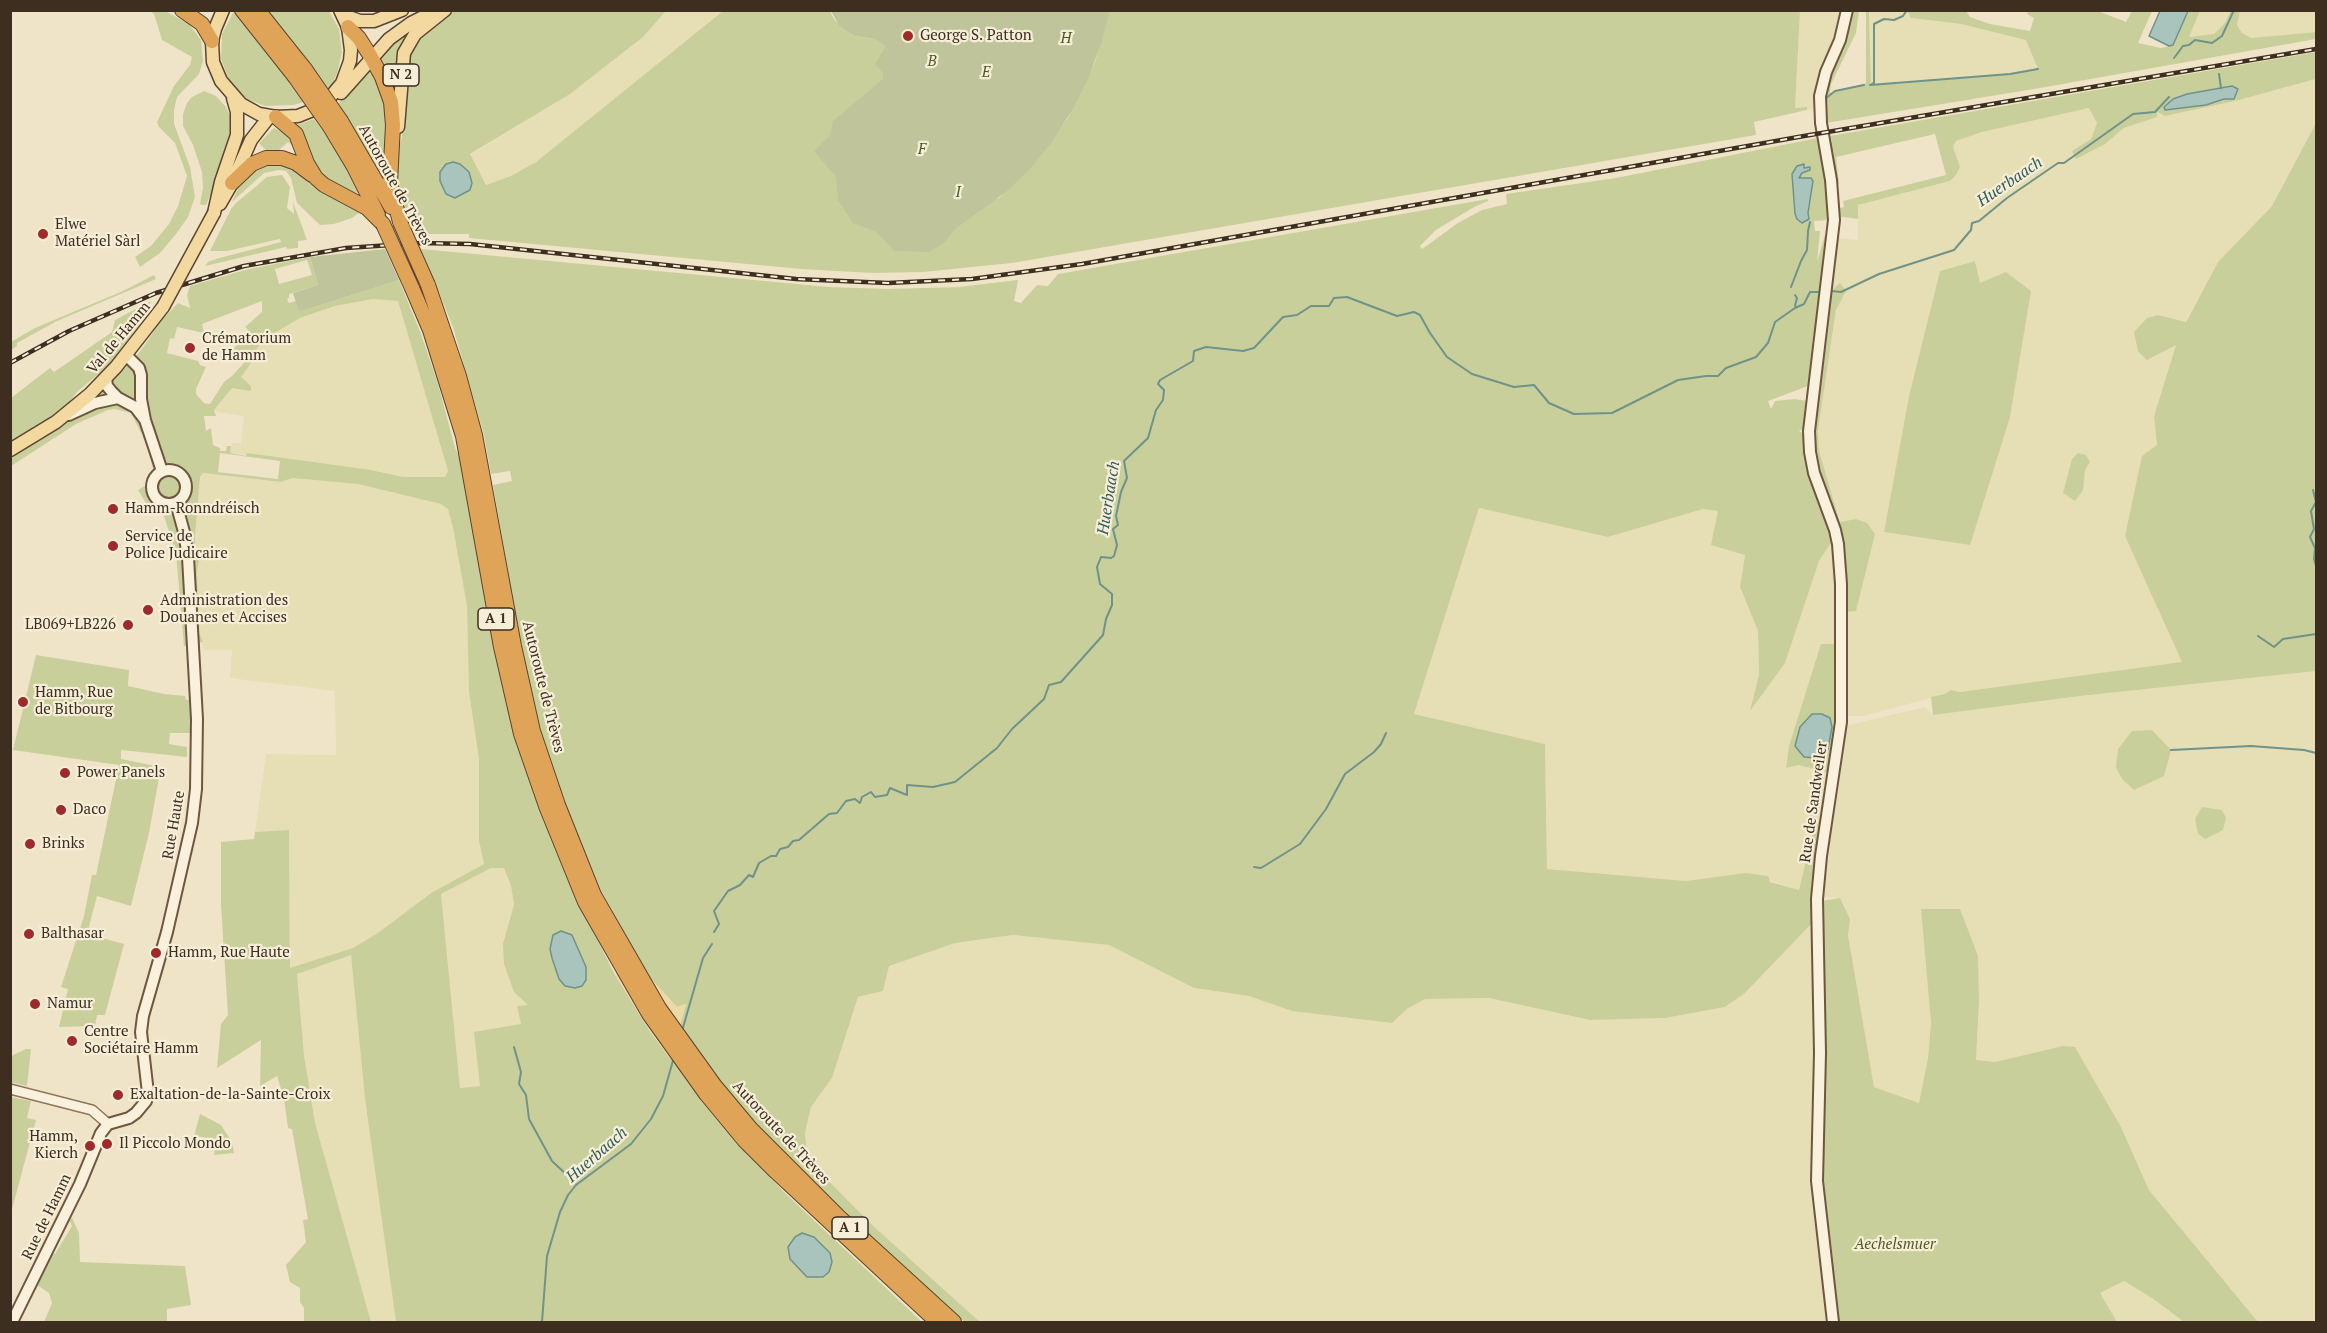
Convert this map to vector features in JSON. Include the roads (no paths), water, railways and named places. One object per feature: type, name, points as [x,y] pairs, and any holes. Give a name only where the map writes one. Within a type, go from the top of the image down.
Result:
[{"type":"highway","points":[[182,10],[197,19],[212,41]]},
{"type":"highway","name":"Autoroute de Trèves","points":[[242,10],[261,20],[335,124],[400,222],[428,285],[459,376],[475,435],[514,646],[533,731],[577,854],[594,894],[638,974],[748,1135],[831,1226],[937,1323]]},
{"type":"highway","name":"N 2","points":[[344,17],[371,57],[382,77],[391,102],[393,125],[390,183],[400,222]]},
{"type":"highway","points":[[273,117],[296,134],[307,163],[316,178]]},
{"type":"highway","name":"Autoroute de Trèves","points":[[335,124],[430,330],[462,436],[501,647],[521,734],[566,859],[585,902],[630,984],[671,1047],[706,1094],[954,1323]]},
{"type":"highway","name":"A 1","points":[[232,183],[252,164],[266,158],[276,157],[296,163],[324,185],[367,208],[383,224]]},
{"type":"main road","points":[[224,10],[212,41],[216,72],[233,98],[249,110],[273,117],[298,116],[318,108],[335,92],[347,72],[351,50],[344,17],[360,21],[374,21],[402,10]]},
{"type":"main road","name":"N 2","points":[[318,108],[343,92],[371,57],[401,29],[436,10]]},
{"type":"main road","name":"N 2","points":[[391,157],[398,128],[404,53],[416,34],[446,10]]},
{"type":"main road","name":"Rue de Sandweiler","points":[[1833,1323],[1817,1181],[1820,1034],[1817,900],[1821,856],[1841,722],[1841,584],[1838,544],[1833,523],[1814,473],[1809,431],[1827,290],[1834,205],[1821,123],[1820,96],[1826,72],[1840,40],[1846,10]]},
{"type":"main road","name":"Val de Hamm","points":[[214,213],[221,182],[237,135],[237,112],[233,98]]},
{"type":"main road","name":"Val de Hamm","points":[[10,450],[56,422],[106,378],[164,307],[232,183],[251,140],[273,117]]},
{"type":"main road","points":[[126,355],[139,368],[145,420],[162,471],[153,480],[153,494],[162,503],[176,503]]},
{"type":"main road","points":[[106,378],[107,386],[118,398],[130,403],[145,420]]},
{"type":"main road","points":[[56,422],[95,403],[118,398]]},
{"type":"main road","name":"Rue Haute","points":[[108,1124],[129,1118],[146,1101],[148,1093],[141,1032],[143,1016],[167,932],[192,823],[196,789],[197,719],[188,557],[176,503],[184,494],[185,481],[178,473],[162,471]]},
{"type":"main road","name":"Rue de Hamm","points":[[12,1323],[76,1193],[100,1133],[108,1124]]},
{"type":"street","points":[[10,1089],[92,1110],[108,1124]]},
{"type":"water","points":[[2160,11],[2188,11],[2173,45],[2169,46],[2149,36]]},
{"type":"water","points":[[2232,86],[2238,89],[2234,99],[2165,110],[2164,107],[2173,99],[2187,94]]},
{"type":"water","points":[[453,162],[460,164],[469,172],[472,183],[470,190],[455,198],[446,194],[440,181],[440,172],[446,164]]},
{"type":"water","points":[[1804,164],[1804,168],[1810,167],[1810,170],[1802,173],[1799,178],[1811,178],[1813,181],[1809,219],[1802,223],[1795,214],[1792,174],[1797,166]]},
{"type":"water","points":[[1812,714],[1822,714],[1830,718],[1832,727],[1828,749],[1821,757],[1816,758],[1804,757],[1795,746],[1800,727]]},
{"type":"water","points":[[561,931],[572,935],[586,967],[586,980],[582,986],[575,988],[565,986],[559,979],[550,949],[553,935]]},
{"type":"water","points":[[802,1233],[814,1237],[830,1253],[832,1262],[829,1272],[823,1277],[807,1277],[790,1259],[788,1247],[795,1237]]},
{"type":"waterway","points":[[1872,84],[1874,83],[1874,24],[1884,19],[1894,20],[1903,16],[1907,10]]},
{"type":"waterway","name":"Huerbaach","points":[[2174,58],[2183,46],[2195,40],[2212,43],[2222,36],[2234,10]]},
{"type":"waterway","points":[[1870,85],[2010,74],[2038,69]]},
{"type":"waterway","points":[[2219,74],[2221,88]]},
{"type":"waterway","points":[[1825,99],[1835,91],[1864,85]]},
{"type":"waterway","name":"Huerbaach","points":[[1831,291],[1841,292],[1879,274],[1954,250],[1971,230],[1972,223],[1979,221],[2007,198],[2058,163],[2064,163],[2133,114],[2155,112],[2169,97]]},
{"type":"waterway","points":[[1826,108],[1826,114]]},
{"type":"waterway","points":[[1791,287],[1807,250],[1810,222]]},
{"type":"waterway","name":"Huerbaach","points":[[714,932],[719,924],[714,911],[728,891],[740,885],[749,875],[753,877],[759,863],[771,856],[776,856],[780,849],[799,840],[829,814],[837,813],[846,801],[855,799],[860,803],[862,797],[871,792],[875,797],[887,795],[890,788],[907,795],[907,785],[933,787],[955,782],[997,748],[1012,729],[1044,699],[1049,685],[1061,682],[1103,635],[1112,605],[1112,594],[1100,584],[1097,567],[1101,557],[1114,556],[1117,545],[1113,529],[1118,525],[1116,516],[1121,492],[1127,478],[1124,461],[1148,438],[1156,410],[1163,400],[1164,390],[1158,384],[1160,380],[1193,361],[1194,351],[1206,347],[1243,351],[1254,348],[1283,317],[1297,315],[1311,306],[1329,306],[1334,298],[1347,297],[1397,316],[1414,312],[1420,315],[1447,357],[1472,374],[1514,387],[1534,385],[1549,403],[1574,414],[1612,413],[1678,380],[1718,376],[1726,368],[1756,357],[1768,343],[1775,322],[1804,304],[1810,292],[1819,292]]},
{"type":"waterway","points":[[1795,295],[1797,298],[1795,306]]},
{"type":"waterway","points":[[2313,490],[2316,502],[2311,511],[2314,529],[2310,537],[2315,548],[2316,566]]},
{"type":"waterway","points":[[2258,636],[2274,647],[2283,639],[2316,634]]},
{"type":"waterway","points":[[1254,867],[1261,868],[1300,844],[1326,809],[1345,774],[1374,752],[1386,733]]},
{"type":"waterway","points":[[2171,750],[2251,746],[2316,753]]},
{"type":"waterway","name":"Huerbaach","points":[[682,1031],[703,958],[712,944]]},
{"type":"waterway","points":[[514,1047],[521,1072],[519,1084],[526,1095],[529,1119],[552,1161],[570,1178]]},
{"type":"waterway","name":"Huerbaach","points":[[542,1322],[547,1256],[560,1212],[568,1195],[576,1185],[631,1144],[651,1119],[663,1096],[674,1057]]},
{"type":"railway","points":[[10,363],[69,331],[156,293],[244,266],[346,248],[421,243],[470,244],[796,279],[888,283],[972,279],[1082,264],[1804,136],[2316,49]]},
{"type":"place","name":"George S. Patton","points":[[908,36]]},
{"type":"place","name":"Elwe Matériel Sàrl","points":[[43,234]]},
{"type":"place","name":"Crématorium de Hamm","points":[[190,348]]},
{"type":"place","name":"Hamm-Ronndréisch","points":[[113,509]]},
{"type":"place","name":"Service de Police Judicaire","points":[[113,546]]},
{"type":"place","name":"Administration des Douanes et Accises","points":[[148,610]]},
{"type":"place","name":"LB069+LB226","points":[[128,625]]},
{"type":"place","name":"Hamm, Rue de Bitbourg","points":[[23,702]]},
{"type":"place","name":"Power Panels","points":[[65,773]]},
{"type":"place","name":"Daco","points":[[61,810]]},
{"type":"place","name":"Brinks","points":[[30,844]]},
{"type":"place","name":"Balthasar","points":[[29,934]]},
{"type":"place","name":"Hamm, Rue Haute","points":[[156,953]]},
{"type":"place","name":"Namur","points":[[35,1004]]},
{"type":"place","name":"Centre Sociétaire Hamm","points":[[72,1041]]},
{"type":"place","name":"Exaltation-de-la-Sainte-Croix","points":[[118,1095]]},
{"type":"place","name":"Il Piccolo Mondo","points":[[107,1144]]},
{"type":"place","name":"Hamm, Kierch","points":[[90,1146]]},
{"type":"park label","name":"H","points":[[1066,39]]},
{"type":"park label","name":"B","points":[[932,62]]},
{"type":"park label","name":"E","points":[[986,73]]},
{"type":"park label","name":"F","points":[[922,150]]},
{"type":"park label","name":"I","points":[[958,193]]},
{"type":"park label","name":"Aechelsmuer","points":[[1895,1245]]}]
